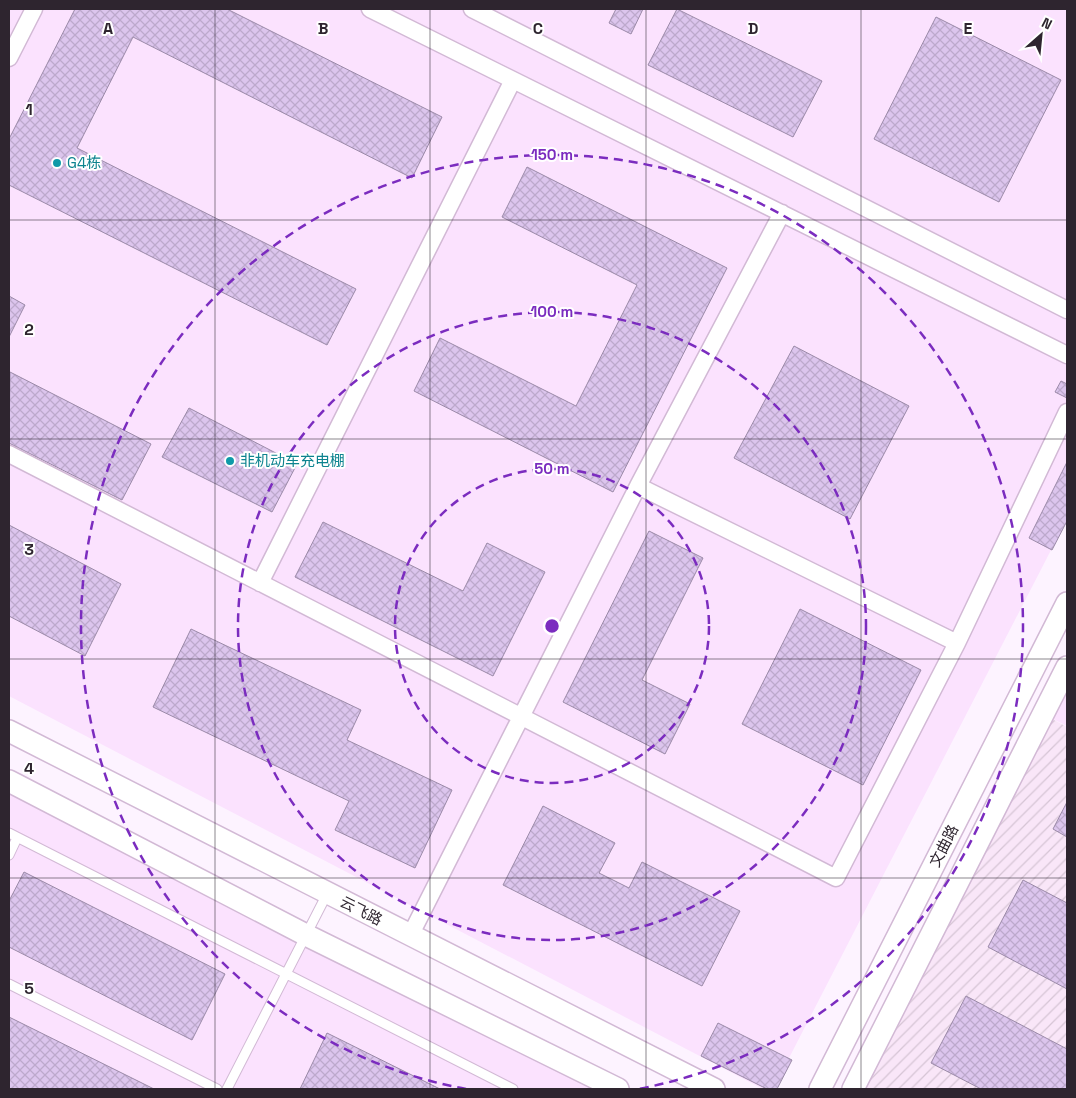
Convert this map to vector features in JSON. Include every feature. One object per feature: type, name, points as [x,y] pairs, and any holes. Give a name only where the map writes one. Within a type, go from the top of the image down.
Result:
[{"type":"street","points":[[9,58],[34,9]]},
{"type":"street","points":[[370,9],[1067,355]]},
{"type":"street","points":[[472,9],[1067,310]]},
{"type":"street","points":[[260,583],[513,80]]},
{"type":"street","points":[[410,936],[638,486],[782,213]]},
{"type":"street","points":[[9,454],[836,878],[957,643],[1067,412]]},
{"type":"street","points":[[638,486],[957,643]]},
{"type":"street","name":"文曲路","points":[[820,1089],[1067,603]]},
{"type":"street","name":"文曲路","points":[[853,1089],[1067,667]]},
{"type":"street","name":"云飞路","points":[[9,731],[714,1089]]},
{"type":"street","points":[[9,781],[306,935],[618,1089]]},
{"type":"lane","points":[[9,855],[13,835],[512,1089]]},
{"type":"lane","points":[[227,1089],[327,894]]},
{"type":"lane","points":[[9,984],[217,1089]]},
{"type":"shaded area","points":[[9,9],[1067,9],[1067,519],[773,1089],[763,1089],[9,696]]},
{"type":"shaded area","points":[[1067,667],[1067,726],[1043,714]]},
{"type":"shaded area","points":[[1043,714],[1067,727],[1067,1089],[853,1089]]},
{"type":"shaded area","points":[[9,781],[618,1089],[9,1089]]},
{"type":"building","name":"G4栋","points":[[75,9],[227,9],[442,117],[412,178],[133,37],[77,148],[356,289],[327,345],[9,185],[9,139]]},
{"type":"building","points":[[616,9],[643,9],[631,34],[609,23]]},
{"type":"building","points":[[677,9],[822,81],[793,137],[648,65]]},
{"type":"building","points":[[936,17],[1061,80],[999,202],[874,139]]},
{"type":"building","points":[[527,167],[727,268],[613,492],[414,391],[440,338],[576,406],[637,285],[502,217]]},
{"type":"building","points":[[9,296],[25,305],[9,337]]},
{"type":"building","points":[[794,346],[909,406],[850,519],[734,458]]},
{"type":"building","points":[[10,372],[151,444],[122,500],[9,443]]},
{"type":"building","points":[[1061,381],[1067,384],[1067,398],[1055,392]]},
{"type":"building","name":"非机动车充电棚","points":[[189,408],[297,464],[272,512],[162,457]]},
{"type":"building","points":[[1067,462],[1067,521],[1052,550],[1029,538]]},
{"type":"building","points":[[323,522],[463,591],[487,543],[545,572],[493,676],[295,577]]},
{"type":"building","points":[[9,525],[121,584],[85,656],[9,616]]},
{"type":"building","points":[[649,531],[703,558],[642,680],[690,704],[665,754],[563,702]]},
{"type":"building","points":[[800,609],[921,670],[863,785],[742,724]]},
{"type":"building","points":[[191,629],[361,710],[347,740],[452,790],[415,868],[335,830],[349,801],[153,707]]},
{"type":"building","points":[[1067,802],[1067,837],[1053,829]]},
{"type":"building","points":[[543,806],[615,843],[599,873],[629,888],[642,862],[740,911],[702,986],[503,885]]},
{"type":"building","points":[[24,872],[225,974],[192,1040],[9,947],[9,901]]},
{"type":"building","points":[[1023,880],[1067,903],[1067,989],[988,947]]},
{"type":"building","points":[[966,996],[1067,1049],[1067,1089],[981,1089],[931,1063]]},
{"type":"building","points":[[9,1017],[154,1089],[9,1089]]},
{"type":"building","points":[[718,1023],[792,1060],[777,1089],[767,1089],[701,1056]]},
{"type":"building","points":[[327,1033],[440,1089],[300,1089]]},
{"type":"place","name":"G4栋","points":[[57,163]]},
{"type":"place","name":"非机动车充电棚","points":[[230,461]]}]
